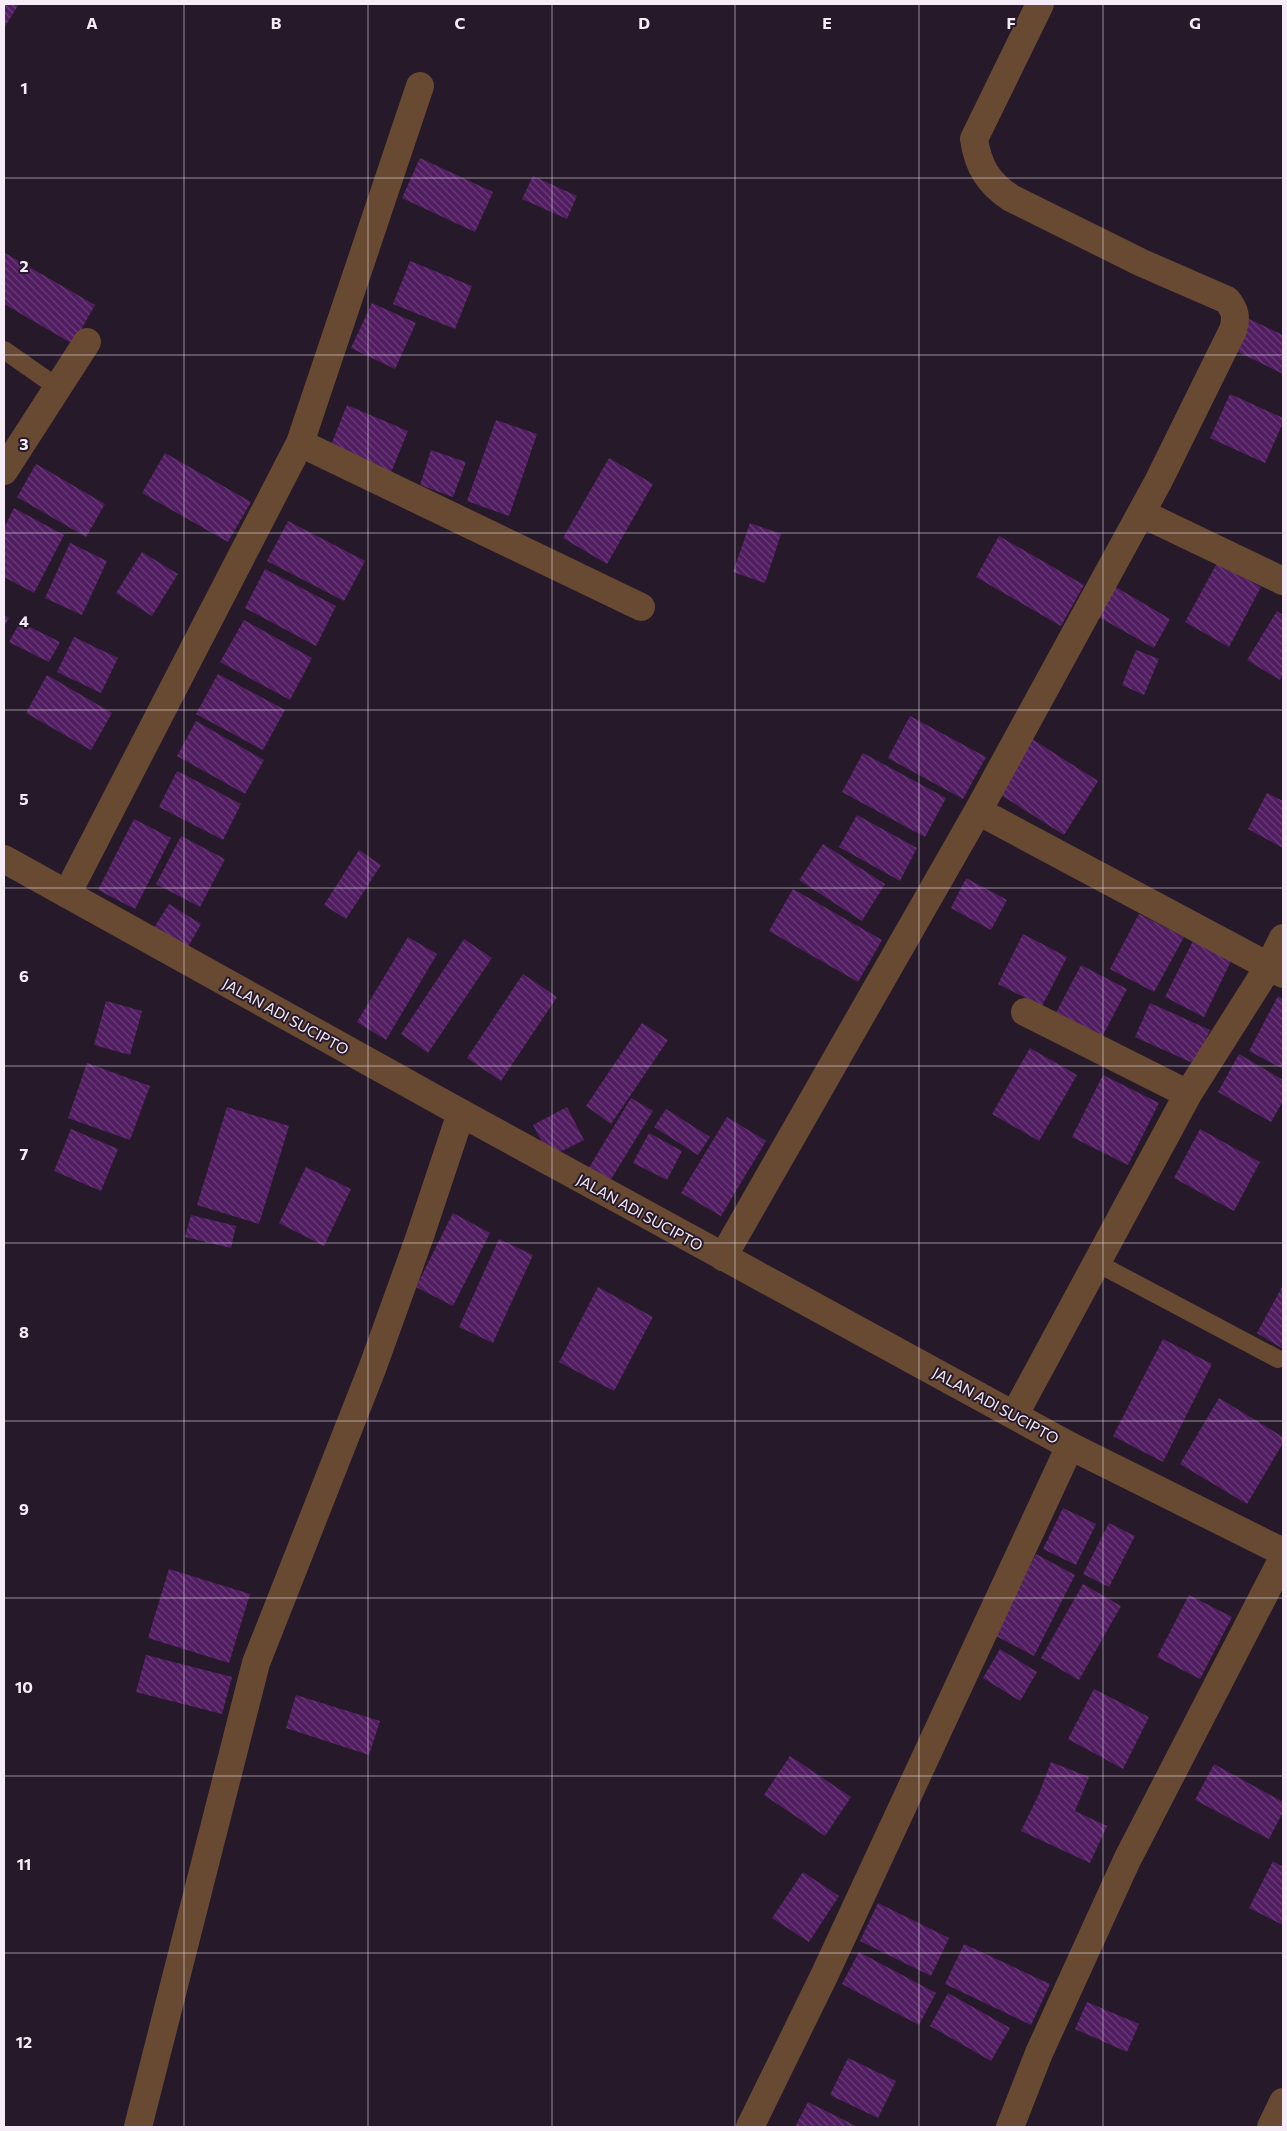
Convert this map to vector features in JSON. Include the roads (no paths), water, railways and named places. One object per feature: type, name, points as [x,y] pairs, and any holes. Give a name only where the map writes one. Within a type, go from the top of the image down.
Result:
[{"type":"street","points":[[723,1257],[978,811],[1141,513],[1233,330],[1236,318],[1233,307],[1227,300],[1142,263],[1011,198],[997,188],[984,173],[976,154],[974,139],[1040,4]]},
{"type":"street","points":[[67,894],[300,443],[420,86]]},
{"type":"street","points":[[4,470],[87,342]]},
{"type":"street","points":[[300,443],[641,607]]},
{"type":"street","points":[[1141,513],[1283,581]]},
{"type":"street","points":[[978,811],[1276,970]]},
{"type":"street","name":"JALAN ADI SUCIPTO","points":[[4,859],[461,1113],[1015,1414],[1070,1446],[1283,1552]]},
{"type":"street","points":[[1015,1414],[1188,1094],[1276,970],[1283,938]]},
{"type":"street","points":[[1025,1012],[1188,1094]]},
{"type":"street","points":[[138,2127],[256,1663],[372,1369],[420,1236],[461,1113]]},
{"type":"street","points":[[750,2127],[828,1967],[1070,1446]]},
{"type":"street","points":[[1010,2127],[1039,2053],[1127,1860],[1283,1558]]},
{"type":"street","points":[[1271,2127],[1283,2102]]},
{"type":"lane","points":[[4,350],[57,388]]},
{"type":"lane","points":[[1097,1264],[1278,1359]]}]
